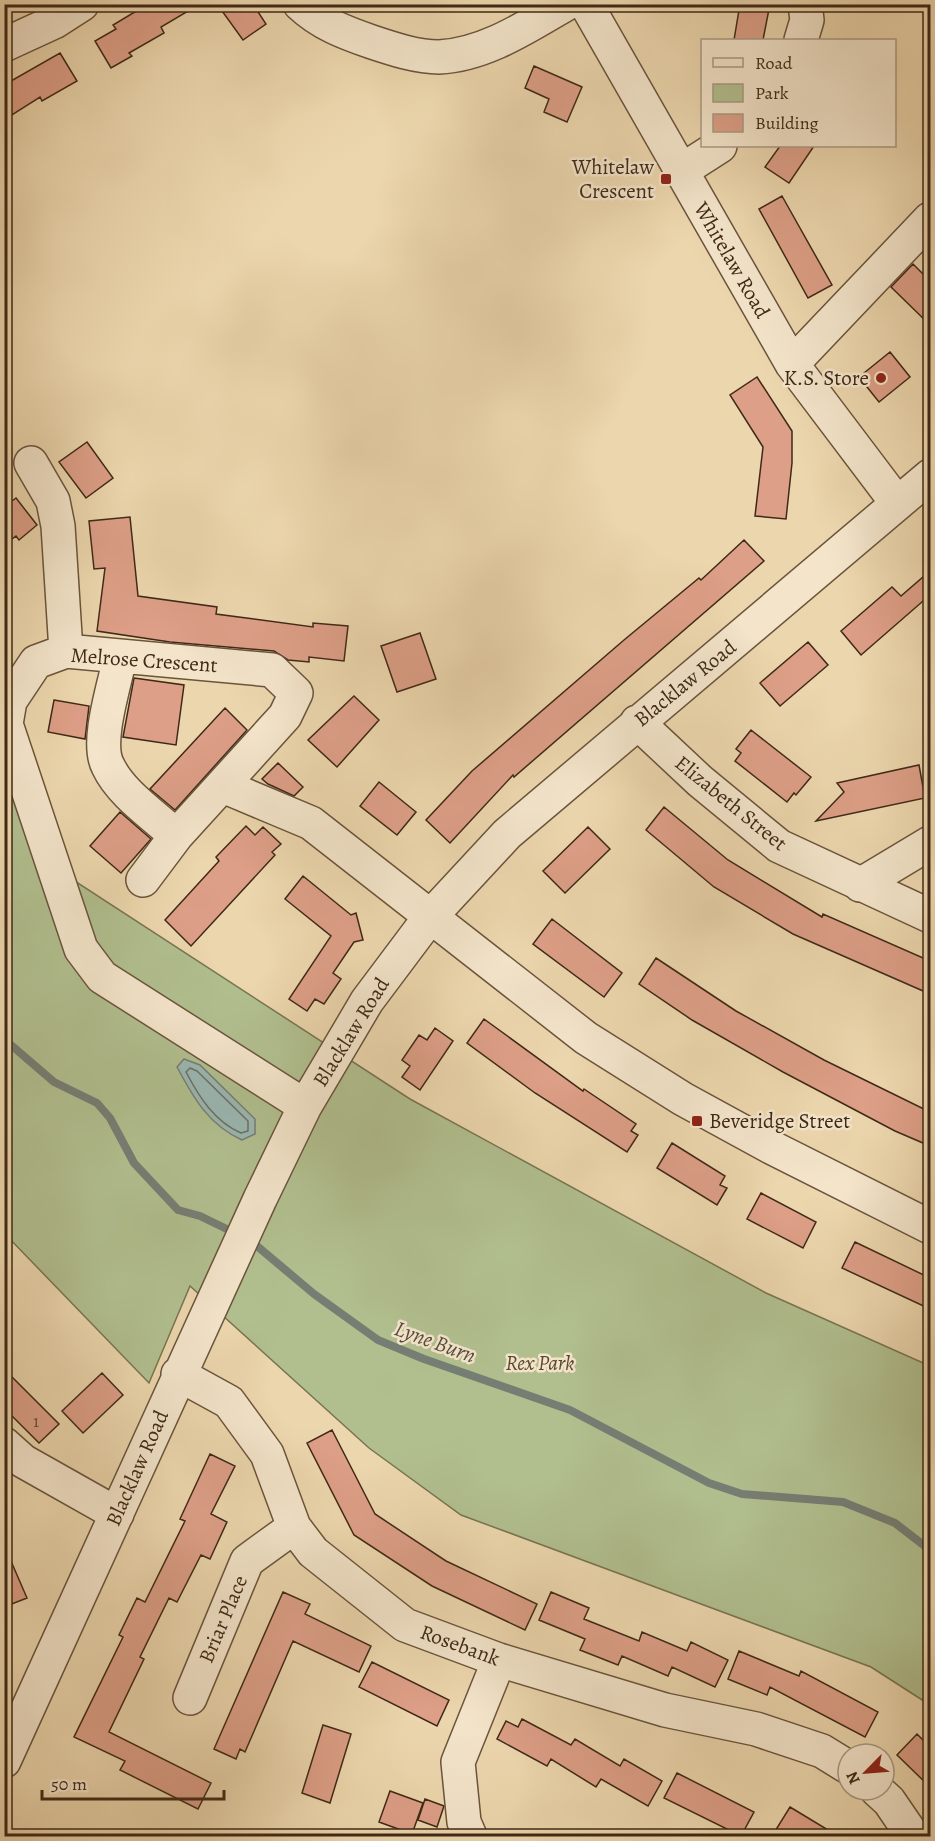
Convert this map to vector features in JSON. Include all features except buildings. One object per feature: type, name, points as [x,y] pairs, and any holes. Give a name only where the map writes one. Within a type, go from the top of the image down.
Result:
[{"type":"street","points":[[4,45],[54,22],[82,4]]},
{"type":"street","points":[[300,4],[337,30],[402,52],[439,57],[473,50],[507,37],[566,4]]},
{"type":"street","name":"Whitelaw Road","points":[[586,4],[792,364],[897,503]]},
{"type":"street","points":[[801,39],[807,20],[805,4]]},
{"type":"street","points":[[681,171],[718,147]]},
{"type":"street","points":[[792,364],[930,219]]},
{"type":"street","points":[[31,463],[53,501],[58,526],[66,651]]},
{"type":"street","name":"Blacklaw Road","points":[[4,1761],[178,1374],[256,1207],[305,1106],[367,1001],[430,917],[507,834],[930,476]]},
{"type":"street","name":"Melrose Crescent","points":[[143,880],[176,836],[285,716],[296,693],[272,670],[66,651],[36,662],[10,701],[6,724],[81,949],[102,977],[305,1106]]},
{"type":"street","points":[[120,657],[103,742],[106,765],[118,782],[176,836]]},
{"type":"street","name":"Elizabeth Street","points":[[637,722],[700,781],[779,846],[930,916]]},
{"type":"street","points":[[223,786],[311,823],[586,1038],[673,1093],[769,1146],[930,1227]]},
{"type":"street","points":[[860,885],[930,843]]},
{"type":"street","name":"Rosebank","points":[[178,1374],[230,1402],[267,1454],[294,1527],[313,1552],[405,1625],[499,1660],[665,1710],[756,1729],[822,1751],[836,1760]]},
{"type":"street","points":[[4,1443],[23,1461],[117,1514]]},
{"type":"street","name":"Briar Place","points":[[190,1698],[247,1561],[294,1527]]},
{"type":"street","points":[[470,1836],[464,1822],[458,1762],[499,1660]]},
{"type":"street","points":[[890,1802],[913,1836]]},
{"type":"green space","name":"Rex Park","points":[[4,737],[47,863],[410,1099],[766,1293],[930,1366],[930,1705],[871,1667],[461,1515],[369,1448],[190,1286],[149,1383],[5,1234]]},
{"type":"water","points":[[184,1059],[200,1065],[255,1119],[255,1134],[242,1140],[211,1119],[196,1100],[177,1067]]},
{"type":"waterway","name":"Lyne Burn","points":[[4,1039],[54,1082],[97,1103],[110,1118],[134,1163],[178,1210],[200,1216],[237,1234]]},
{"type":"waterway","name":"Lyne Burn","points":[[251,1241],[314,1294],[378,1340],[424,1359],[570,1410],[709,1483],[742,1494],[843,1502],[895,1523],[930,1550]]},
{"type":"place","name":"Whitelaw Crescent","points":[[666,179]]},
{"type":"place","name":"K.S. Store","points":[[881,378]]},
{"type":"place","name":"Beveridge Street","points":[[697,1121]]}]
